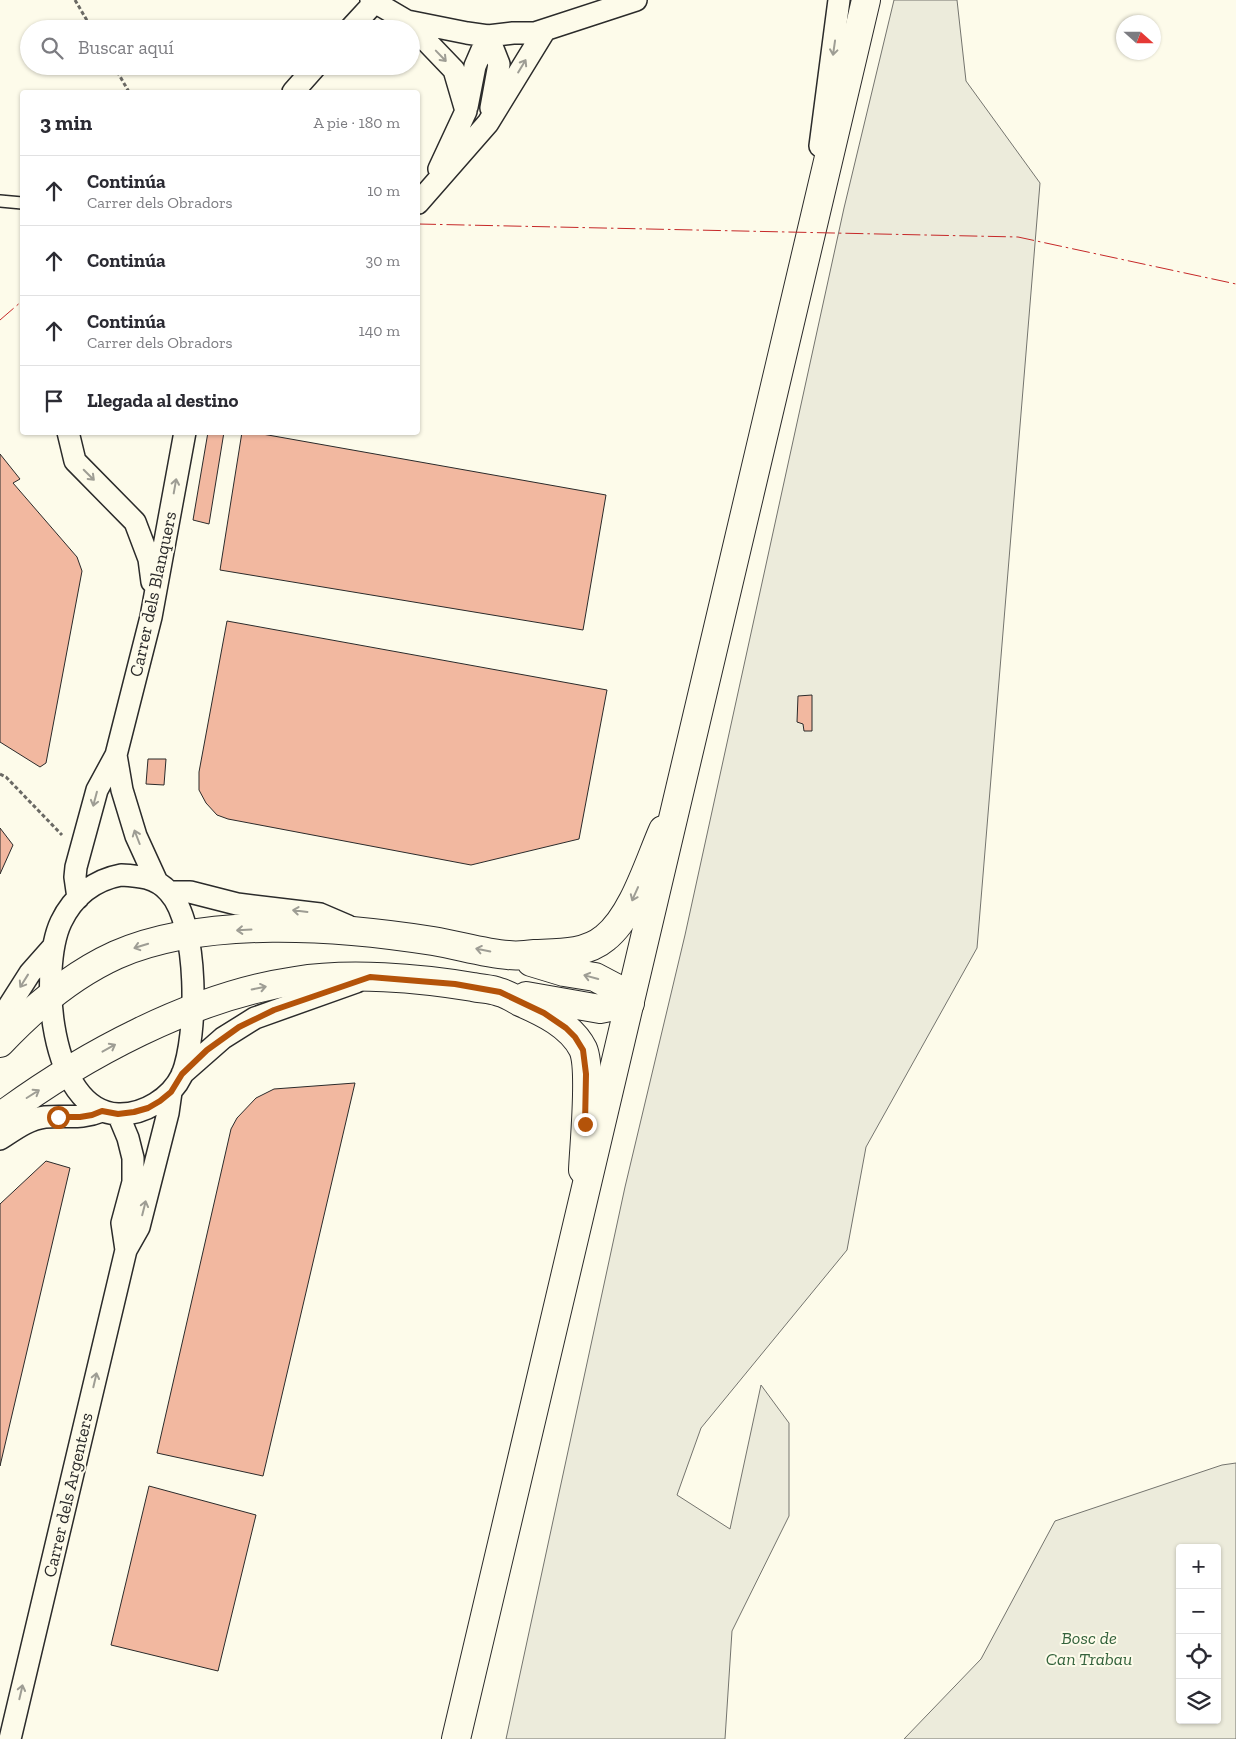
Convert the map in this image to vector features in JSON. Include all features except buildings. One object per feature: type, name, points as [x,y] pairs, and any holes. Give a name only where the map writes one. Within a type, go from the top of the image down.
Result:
[{"type":"street","points":[[420,24],[488,36],[535,33],[636,0]]},
{"type":"street","points":[[804,261],[840,0]]},
{"type":"street","points":[[456,1739],[866,0]]},
{"type":"street","points":[[357,20],[372,1],[405,20]]},
{"type":"street","points":[[420,201],[488,123],[545,30]]},
{"type":"street","points":[[420,35],[454,70],[466,112]]},
{"type":"street","points":[[420,200],[440,166],[466,112],[475,66],[488,36]]},
{"type":"street","points":[[488,36],[499,64],[488,123]]},
{"type":"street","points":[[295,90],[308,75]]},
{"type":"street","points":[[69,435],[75,461],[135,522],[149,559],[154,602]]},
{"type":"street","name":"Carrer dels Blanquers","points":[[78,898],[75,877],[80,854],[97,790],[116,755],[154,602],[185,435]]},
{"type":"street","name":"Carrer dels Blanquers","points":[[116,755],[122,790],[136,836],[163,887],[181,911],[188,934],[193,972],[192,1010],[190,1038],[182,1074]]},
{"type":"street","points":[[509,955],[570,953],[588,948],[605,939],[618,925],[633,900],[682,785]]},
{"type":"street","points":[[110,1112],[84,1099],[67,1073],[56,1035],[50,997],[50,967],[53,947],[61,921],[78,898],[94,884],[107,878],[121,875],[137,876],[163,887],[237,904],[320,914],[362,931]]},
{"type":"street","points":[[0,1043],[71,980],[115,956],[152,943],[188,934],[242,930],[362,931],[434,941],[509,955],[564,972],[595,977],[614,987],[630,1004]]},
{"type":"street","points":[[0,1020],[30,973],[53,947]]},
{"type":"street","points":[[0,1117],[21,1101],[124,1040],[192,1010],[253,989],[296,980],[370,977],[455,984],[600,1009],[630,1004]]},
{"type":"street","points":[[0,1139],[33,1120],[44,1117],[80,1117],[110,1112],[134,1112],[148,1108],[171,1092],[182,1074],[223,1038],[255,1018],[370,977]]},
{"type":"street","points":[[500,992],[544,1013],[566,1028],[575,1037],[583,1050],[586,1074],[580,1214]]},
{"type":"street","name":"Carrer dels Argenters","points":[[10,1739],[126,1250],[139,1227],[168,1113],[171,1092]]},
{"type":"street","name":"Carrer dels Argenters","points":[[110,1112],[128,1138],[133,1158],[133,1182],[122,1223],[126,1250]]},
{"type":"lane","points":[[0,200],[20,203]]},
{"type":"path","points":[[75,0],[87,20]]},
{"type":"path","points":[[119,75],[128,90]]},
{"type":"path","points":[[0,774],[6,777],[80,854]]},
{"type":"green space","points":[[894,0],[957,0],[966,81],[1040,183],[977,948],[866,1147],[847,1250],[701,1428],[677,1495],[730,1529],[761,1385],[789,1423],[789,1516],[732,1631],[725,1739],[506,1739],[625,1187],[685,935],[844,208]]},
{"type":"green space","name":"Bosc de Can Trabau","points":[[1236,1463],[1236,1739],[904,1739],[981,1659],[1055,1521],[1222,1465]]},
{"type":"power","points":[[420,224],[1018,237],[1236,284]]},
{"type":"power","points":[[0,320],[20,303]]},
{"type":"route","points":[[58,1117],[80,1117],[102,1111],[118,1114],[148,1108],[171,1092],[182,1074],[207,1050],[239,1027],[274,1010],[370,977],[455,984],[500,992],[544,1013],[566,1028],[575,1037],[583,1050],[586,1074],[585,1124]]}]
